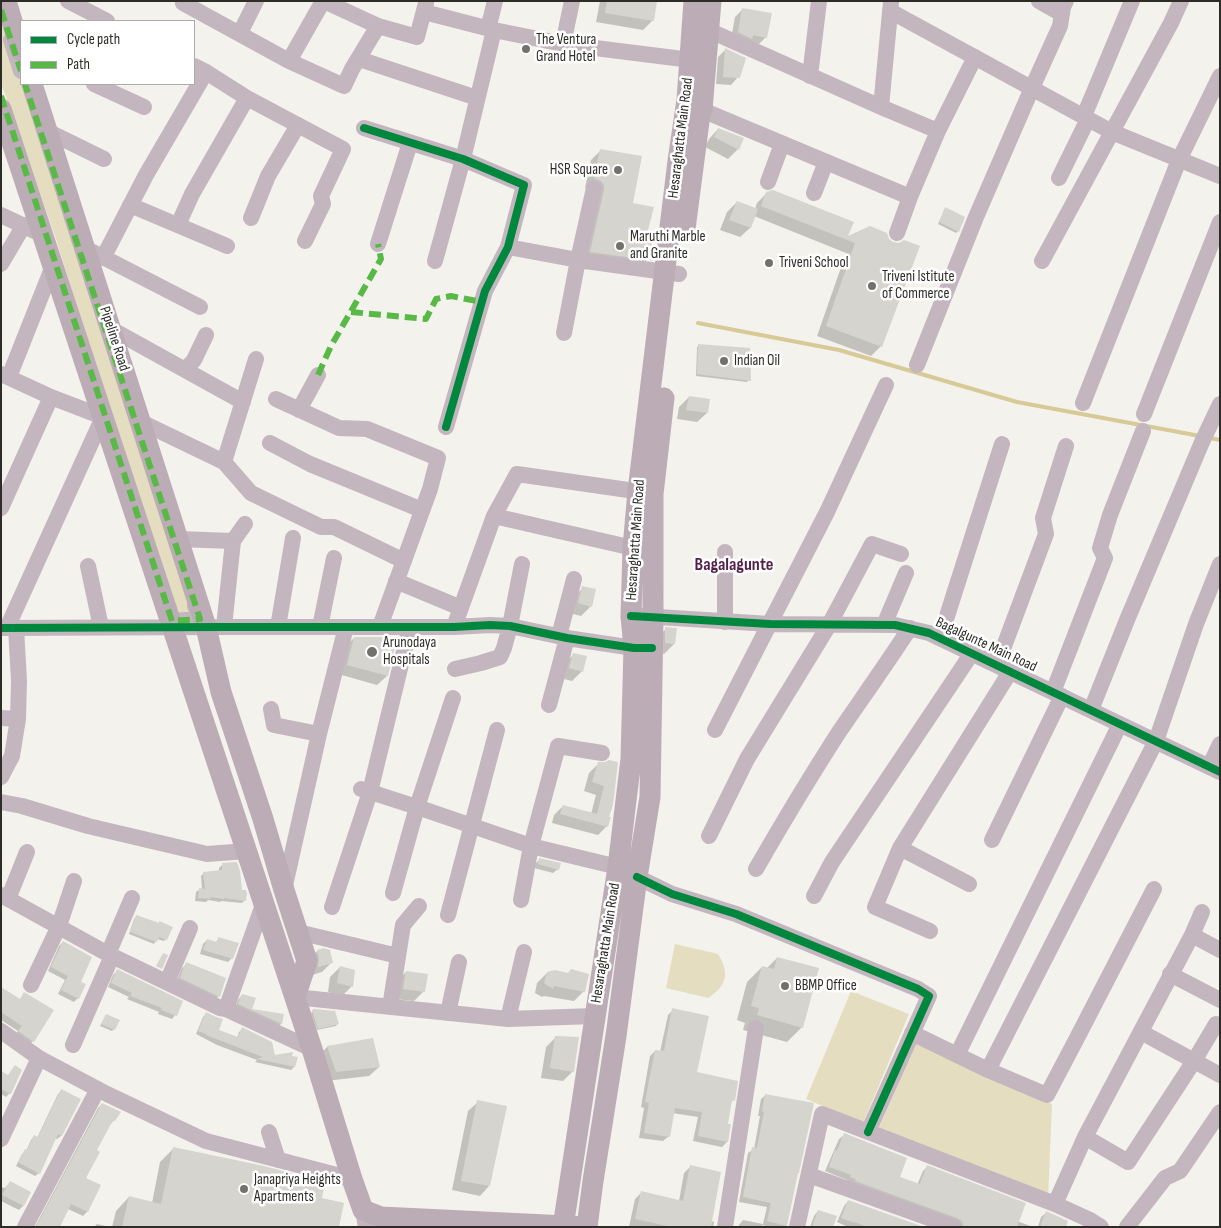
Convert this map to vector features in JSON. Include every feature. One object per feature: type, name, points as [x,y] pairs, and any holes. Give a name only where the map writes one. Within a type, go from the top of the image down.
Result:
[{"type":"main road","points":[[6,1],[20,47]]},
{"type":"main road","name":"Hesaraghatta Main Road","points":[[643,648],[631,616],[633,548],[645,493],[672,273],[702,110],[700,28],[694,1]]},
{"type":"main road","name":"Hesaraghatta Main Road","points":[[672,273],[678,161],[691,60],[700,28],[711,1]]},
{"type":"main road","name":"Pipeline Road","points":[[32,85],[47,131],[94,253],[111,329],[196,594],[215,627],[221,692],[307,961],[295,997]]},
{"type":"main road","points":[[1,110],[8,150],[43,235],[264,902],[364,1218],[381,1217],[587,1227],[650,796],[643,648]]},
{"type":"main road","name":"Hesaraghatta Main Road","points":[[563,1226],[618,867],[643,648],[653,617],[645,493]]},
{"type":"street","points":[[68,1],[105,20]]},
{"type":"street","points":[[184,1],[183,3],[289,61],[344,86],[378,26]]},
{"type":"street","points":[[240,33],[256,1]]},
{"type":"street","points":[[289,61],[324,1],[378,26],[417,37],[425,7],[491,29],[563,44],[691,60]]},
{"type":"street","points":[[435,262],[478,98],[495,1]]},
{"type":"street","points":[[563,44],[572,1]]},
{"type":"street","points":[[810,76],[819,1]]},
{"type":"street","points":[[917,365],[976,217],[1060,26],[1064,8],[1039,1]]},
{"type":"street","points":[[1059,178],[1086,118],[1132,1]]},
{"type":"street","points":[[1042,261],[1182,1]]},
{"type":"street","points":[[882,107],[891,6],[976,57],[1112,132],[1220,176]]},
{"type":"street","points":[[1,10],[20,68]]},
{"type":"street","points":[[700,28],[938,130]]},
{"type":"street","points":[[897,233],[938,130],[976,57]]},
{"type":"street","points":[[359,59],[478,98]]},
{"type":"street","points":[[200,69],[247,98],[343,150],[321,196],[323,204],[305,241]]},
{"type":"street","points":[[1083,403],[1179,160],[1220,76]]},
{"type":"street","points":[[1,96],[172,621],[200,619],[25,85]]},
{"type":"street","points":[[96,85],[144,107]]},
{"type":"street","points":[[192,85],[130,205],[94,253],[200,307]]},
{"type":"street","points":[[178,225],[192,194],[247,98]]},
{"type":"street","points":[[702,110],[910,197]]},
{"type":"street","points":[[251,218],[268,176],[298,125]]},
{"type":"street","points":[[364,128],[463,159],[524,185],[508,247],[484,291],[446,427]]},
{"type":"street","points":[[47,131],[104,159]]},
{"type":"street","points":[[378,244],[410,143]]},
{"type":"street","points":[[768,182],[782,144]]},
{"type":"street","points":[[814,193],[826,162]]},
{"type":"street","points":[[564,333],[594,188]]},
{"type":"street","points":[[130,205],[227,246]]},
{"type":"street","points":[[1,215],[43,235]]},
{"type":"street","points":[[1144,414],[1220,222]]},
{"type":"street","points":[[1,264],[24,225]]},
{"type":"street","points":[[508,247],[578,260],[672,273]]},
{"type":"street","points":[[1,777],[12,756],[18,719],[18,681],[8,628],[103,417],[51,397],[3,375],[53,266]]},
{"type":"street","points":[[111,329],[243,402]]},
{"type":"street","points":[[185,370],[194,360],[206,334]]},
{"type":"street","points":[[224,462],[256,359]]},
{"type":"street","points":[[299,410],[318,375]]},
{"type":"street","points":[[715,730],[826,512],[886,385]]},
{"type":"street","points":[[1,508],[51,397]]},
{"type":"street","points":[[276,399],[339,428],[367,429],[438,458],[430,489],[381,627]]},
{"type":"street","points":[[1091,710],[1202,442],[1220,404]]},
{"type":"street","points":[[140,422],[224,462],[251,493],[321,527],[334,527],[404,561]]},
{"type":"street","points":[[992,840],[1057,694],[1105,558],[1100,548],[1143,432]]},
{"type":"street","points":[[270,443],[310,464],[422,510]]},
{"type":"street","points":[[940,638],[1002,444]]},
{"type":"street","points":[[930,931],[875,907],[900,848],[1004,668],[1046,534],[1043,518],[1066,446]]},
{"type":"street","points":[[454,627],[494,516],[517,474],[645,493]]},
{"type":"street","points":[[494,516],[633,548]]},
{"type":"street","points":[[215,627],[233,541],[245,524]]},
{"type":"street","points":[[278,627],[293,538]]},
{"type":"street","points":[[178,539],[233,541]]},
{"type":"street","points":[[709,836],[747,759],[830,624],[872,544],[901,554]]},
{"type":"street","points":[[725,552],[725,622]]},
{"type":"street","points":[[320,627],[334,558]]},
{"type":"street","points":[[455,669],[500,657],[510,626],[522,564]]},
{"type":"street","points":[[988,1070],[1156,741],[1196,624],[1220,564]]},
{"type":"street","points":[[88,566],[101,628]]},
{"type":"street","points":[[884,625],[906,573]]},
{"type":"street","points":[[550,705],[574,579]]},
{"type":"street","points":[[396,581],[460,608]]},
{"type":"street","name":"Bagalgunte Main Road","points":[[631,616],[770,624],[895,625],[929,633],[1214,770]]},
{"type":"street","points":[[8,628],[454,627],[490,625],[510,626],[563,637],[643,648]]},
{"type":"street","points":[[284,890],[319,734],[346,627]]},
{"type":"street","points":[[332,907],[410,627]]},
{"type":"street","points":[[756,869],[809,779],[910,628]]},
{"type":"street","points":[[814,896],[832,862],[972,653]]},
{"type":"street","points":[[393,892],[417,806],[453,698]]},
{"type":"street","points":[[271,709],[274,725],[319,734]]},
{"type":"street","points":[[1,718],[18,719]]},
{"type":"street","points":[[957,1055],[1120,724]]},
{"type":"street","points":[[448,915],[497,730]]},
{"type":"street","points":[[1214,770],[1220,744]]},
{"type":"street","points":[[521,900],[531,846],[558,746],[602,752]]},
{"type":"street","points":[[365,790],[531,846],[618,867]]},
{"type":"street","points":[[1,802],[22,806],[88,826],[207,854],[247,852]]},
{"type":"street","points":[[900,848],[969,884]]},
{"type":"street","points":[[27,852],[5,897],[110,955],[220,1008],[226,1009],[312,1049]]},
{"type":"street","points":[[638,877],[672,894],[736,914],[918,989],[929,996],[868,1132]]},
{"type":"street","points":[[31,985],[59,926],[74,881]]},
{"type":"street","points":[[912,1033],[988,1070],[1047,1095],[1154,889]]},
{"type":"street","points":[[73,1045],[132,898]]},
{"type":"street","points":[[226,1009],[264,902]]},
{"type":"street","points":[[390,1007],[403,925],[420,906]]},
{"type":"street","points":[[1055,1204],[1085,1137],[1192,935],[1202,912]]},
{"type":"street","points":[[167,982],[190,928]]},
{"type":"street","points":[[298,932],[398,956]]},
{"type":"street","points":[[1192,935],[1220,950]]},
{"type":"street","points":[[508,1019],[524,952]]},
{"type":"street","points":[[448,1013],[459,962]]},
{"type":"street","points":[[1170,974],[1220,1000]]},
{"type":"street","points":[[295,997],[508,1019],[594,1016]]},
{"type":"street","points":[[1085,1137],[1128,1162],[1216,1024]]},
{"type":"street","points":[[725,1227],[756,1028]]},
{"type":"street","points":[[1,1031],[39,1058],[98,1089],[206,1141],[352,1179]]},
{"type":"street","points":[[1141,1032],[1220,1075]]},
{"type":"street","points":[[1,1140],[39,1058]]},
{"type":"street","points":[[25,1227],[98,1089]]},
{"type":"street","points":[[1127,1227],[1165,1178],[1180,1171],[1220,1112]]},
{"type":"street","points":[[798,1227],[822,1114],[1055,1204],[1092,1224]]},
{"type":"street","points":[[269,1132],[278,1160]]},
{"type":"street","points":[[809,1175],[954,1227]]},
{"type":"shaded area","points":[[1,5],[20,63],[20,85],[27,85],[202,621],[174,622],[55,236],[1,83]]},
{"type":"shaded area","points":[[675,944],[718,954],[724,967],[725,979],[719,989],[708,998],[666,988]]},
{"type":"shaded area","points":[[851,991],[909,1014],[863,1123],[806,1099]]},
{"type":"shaded area","points":[[916,1043],[1052,1104],[1048,1199],[877,1133]]},
{"type":"building","points":[[607,1],[657,1],[654,21],[605,13]]},
{"type":"building","points":[[742,8],[772,13],[767,38],[753,35],[752,39],[738,32]]},
{"type":"building","points":[[725,48],[746,58],[740,78],[723,77]]},
{"type":"building","points":[[718,128],[744,138],[739,150],[714,137]]},
{"type":"building","points":[[600,149],[642,156],[633,203],[654,207],[647,234],[653,235],[649,260],[590,252],[604,190],[604,185],[601,181],[594,178]]},
{"type":"building","name":"Triveni Istitute of Commerce","points":[[773,190],[854,222],[848,236],[870,226],[887,233],[889,239],[893,242],[899,243],[904,240],[920,246],[882,347],[826,326],[855,243],[761,206],[766,192]]},
{"type":"building","points":[[737,201],[758,209],[751,228],[729,220]]},
{"type":"building","points":[[945,207],[965,217],[959,232],[939,222]]},
{"type":"building","name":"Indian Oil","points":[[698,344],[750,348],[751,381],[697,374]]},
{"type":"building","points":[[689,396],[710,399],[708,413],[686,410]]},
{"type":"building","points":[[582,586],[596,589],[592,607],[578,603]]},
{"type":"building","points":[[665,627],[677,628],[675,644],[665,643]]},
{"type":"building","name":"Arunodaya Hospitals","points":[[354,637],[397,639],[388,676],[347,665]]},
{"type":"building","points":[[573,653],[587,656],[583,672],[569,668]]},
{"type":"building","points":[[609,760],[618,762],[613,805],[608,827],[560,814],[563,805],[597,814],[604,786],[592,782],[598,762]]},
{"type":"building","points":[[539,858],[561,863],[559,870],[538,864]]},
{"type":"building","points":[[237,862],[242,890],[246,890],[247,893],[246,901],[211,897],[210,899],[198,898],[199,888],[205,889],[203,872],[222,870],[222,863]]},
{"type":"building","points":[[136,915],[173,927],[167,940],[159,937],[157,942],[130,932]]},
{"type":"building","points":[[218,937],[239,943],[233,959],[203,950],[207,939],[217,942]]},
{"type":"building","points":[[63,941],[92,957],[81,982],[86,984],[79,999],[61,990],[68,976],[51,967]]},
{"type":"building","points":[[324,948],[330,950],[333,963],[318,967],[319,958],[317,950]]},
{"type":"building","points":[[163,953],[168,955],[162,969],[156,966]]},
{"type":"building","name":"BBMP Office","points":[[777,957],[819,968],[803,1028],[757,1015],[759,1008],[751,1006],[762,966],[774,969]]},
{"type":"building","points":[[186,962],[226,978],[220,997],[180,978]]},
{"type":"building","points":[[340,966],[355,970],[353,987],[337,983]]},
{"type":"building","points":[[117,969],[183,1001],[177,1016],[130,996],[132,993],[111,983]]},
{"type":"building","points":[[571,969],[589,974],[585,992],[554,986],[553,989],[544,983],[547,972],[555,970],[568,973]]},
{"type":"building","points":[[406,971],[428,974],[425,992],[403,989]]},
{"type":"building","points":[[1,987],[20,999],[24,992],[54,1010],[34,1042],[18,1031],[22,1026],[1,1012]]},
{"type":"building","points":[[242,994],[256,998],[252,1009],[284,1014],[282,1024],[238,1004]]},
{"type":"building","points":[[672,1008],[709,1016],[697,1072],[738,1081],[735,1101],[732,1100],[728,1124],[731,1124],[728,1142],[698,1136],[702,1112],[675,1108],[670,1137],[644,1133],[649,1103],[645,1102],[655,1050],[664,1051]]},
{"type":"building","points":[[312,1010],[335,1011],[339,1024],[318,1029]]},
{"type":"building","points":[[206,1012],[223,1019],[219,1030],[238,1037],[242,1027],[272,1042],[275,1055],[293,1052],[292,1056],[298,1057],[295,1067],[257,1059],[263,1057],[198,1031]]},
{"type":"building","points":[[106,1014],[120,1020],[115,1030],[101,1024]]},
{"type":"building","points":[[555,1036],[579,1037],[574,1072],[550,1068]]},
{"type":"building","points":[[373,1038],[380,1067],[336,1072],[327,1046]]},
{"type":"building","points":[[15,1065],[22,1070],[11,1094],[1,1089],[1,1071],[8,1075]]},
{"type":"building","points":[[61,1089],[81,1099],[62,1136],[58,1134],[40,1174],[18,1162],[25,1149],[27,1150],[34,1135],[38,1137]]},
{"type":"building","points":[[765,1094],[814,1103],[787,1226],[767,1221],[771,1203],[743,1197],[752,1147],[757,1148],[764,1112],[762,1111]]},
{"type":"building","points":[[477,1100],[507,1106],[490,1186],[461,1181]]},
{"type":"building","points":[[102,1103],[121,1112],[115,1121],[113,1120],[97,1150],[100,1152],[86,1178],[101,1185],[88,1212],[71,1204],[60,1227],[36,1227]]},
{"type":"building","points":[[844,1133],[907,1158],[900,1177],[920,1184],[927,1165],[1026,1203],[1017,1227],[964,1227],[962,1221],[957,1218],[855,1181],[856,1179],[850,1177],[851,1175],[829,1167]]},
{"type":"building","name":"Janapriya Heights Apartments","points":[[173,1147],[264,1166],[325,1182],[322,1198],[344,1203],[339,1227],[122,1227],[129,1196],[161,1204]]},
{"type":"building","points":[[690,1165],[721,1172],[711,1227],[672,1227],[635,1219],[641,1191],[683,1201]]},
{"type":"building","points":[[10,1181],[31,1192],[24,1206],[2,1195]]},
{"type":"building","points":[[848,1200],[924,1227],[867,1227],[855,1223],[841,1218]]},
{"type":"building","points":[[818,1210],[837,1216],[833,1227],[812,1227]]},
{"type":"building","points":[[1046,1211],[1068,1221],[1066,1227],[1040,1227]]},
{"type":"waterway","points":[[698,323],[839,350],[1017,402],[1200,436]]},
{"type":"waterway","points":[[1210,438],[1220,440]]},
{"type":"marked path","points":[[1,10],[20,68]]},
{"type":"marked path","points":[[1,96],[172,621],[200,619],[25,85]]},
{"type":"marked path","points":[[318,375],[331,346],[381,259],[378,244]]},
{"type":"marked path","points":[[351,312],[426,319],[436,299],[451,296],[482,302]]},
{"type":"cycle path","points":[[364,128],[463,159],[524,185],[508,247],[485,291],[446,427]]},
{"type":"cycle path","points":[[631,616],[770,624],[895,625],[929,633],[1220,772]]},
{"type":"cycle path","points":[[1,628],[454,627],[490,625],[510,626],[567,638],[634,648],[652,648]]},
{"type":"cycle path","points":[[637,877],[672,894],[736,914],[918,989],[929,996],[868,1132]]},
{"type":"place","name":"The Ventura Grand Hotel","points":[[526,49]]},
{"type":"place","name":"HSR Square","points":[[618,170]]},
{"type":"place","name":"Maruthi Marble and Granite","points":[[620,246]]},
{"type":"place","name":"Triveni School","points":[[769,263]]},
{"type":"place","name":"Triveni Istitute of Commerce","points":[[872,286]]},
{"type":"place","name":"Indian Oil","points":[[724,361]]},
{"type":"place","name":"Arunodaya Hospitals","points":[[372,652]]},
{"type":"place","name":"BBMP Office","points":[[785,986]]},
{"type":"place","name":"Janapriya Heights Apartments","points":[[244,1189]]},
{"type":"district","name":"Bagalagunte","points":[[734,565]]}]
